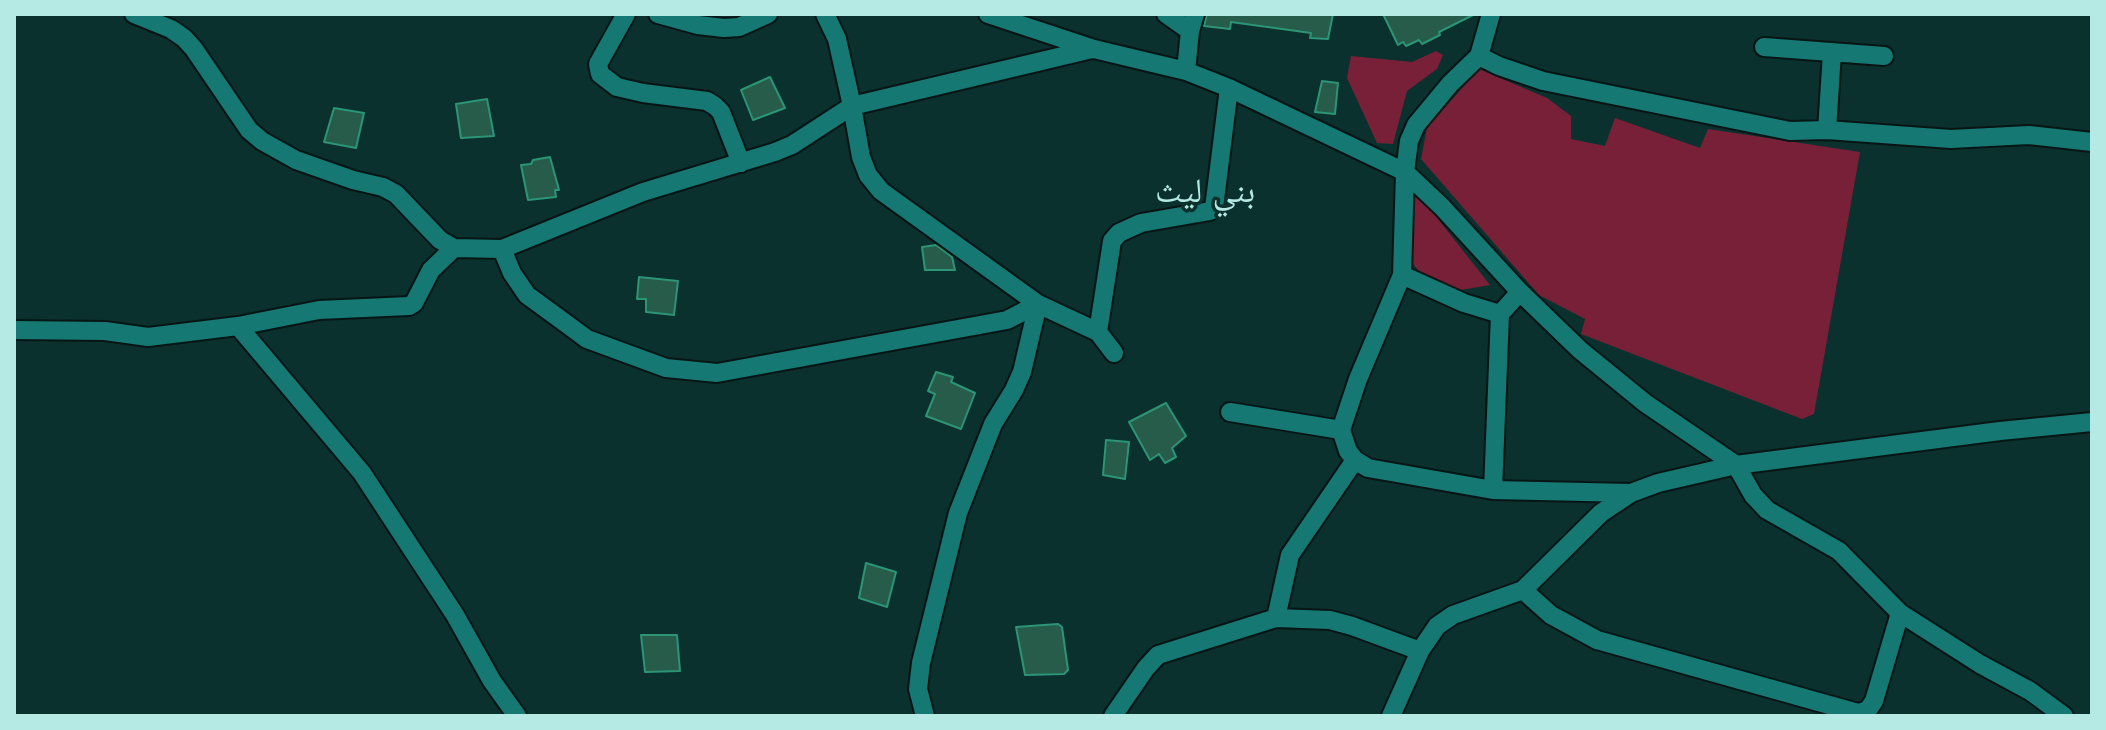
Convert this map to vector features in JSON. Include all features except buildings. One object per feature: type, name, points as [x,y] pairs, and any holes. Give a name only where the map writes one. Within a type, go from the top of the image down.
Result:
[{"type":"street","points":[[134,14],[171,29],[184,38],[249,130],[262,141],[296,160],[383,187],[396,194],[440,240],[454,248],[502,249],[643,192],[792,145],[852,106],[1094,49]]},
{"type":"street","points":[[626,14],[598,64],[600,74],[617,87],[707,101],[715,106],[721,112],[741,163]]},
{"type":"street","points":[[658,14],[698,25],[724,28],[739,27],[768,14]]},
{"type":"street","points":[[825,14],[837,39],[861,157],[868,175],[881,191],[1038,304],[1098,332],[1114,353]]},
{"type":"street","points":[[988,14],[1094,49],[1186,71],[1229,88],[1405,172],[1580,350],[1634,395],[1736,465],[1753,495],[1767,510],[1839,551],[1900,613],[1980,664],[2030,691],[2064,716]]},
{"type":"street","points":[[1166,14],[1192,22],[1186,71]]},
{"type":"street","points":[[1491,14],[1479,56],[1450,84],[1416,125],[1409,141],[1402,275],[1358,379],[1341,430],[1348,451],[1368,468],[1493,490],[1631,493]]},
{"type":"street","points":[[1764,47],[1884,56]]},
{"type":"street","points":[[1827,130],[1832,53]]},
{"type":"street","points":[[1479,56],[1516,72],[1569,87],[1604,91],[1790,131],[1827,130],[1951,139],[2029,135],[2092,142]]},
{"type":"street","points":[[1098,332],[1112,241],[1119,233],[1141,223],[1214,208],[1229,88]]},
{"type":"street","points":[[14,330],[93,330],[148,337],[238,326],[319,310],[409,306],[414,303],[431,270],[454,248]]},
{"type":"street","points":[[502,249],[512,273],[527,295],[587,339],[666,368],[690,372],[717,373],[1007,320],[1038,304]]},
{"type":"street","points":[[1402,275],[1464,303],[1500,314]]},
{"type":"street","points":[[1493,490],[1500,314],[1520,292]]},
{"type":"street","points":[[925,716],[918,689],[921,663],[958,513],[993,424],[1022,372],[1038,304]]},
{"type":"street","points":[[238,326],[362,473],[517,716]]},
{"type":"street","points":[[1230,412],[1341,430]]},
{"type":"street","points":[[1391,716],[1420,651],[1444,620],[1523,590],[1601,513],[1631,493],[1658,483],[1736,465],[2092,422]]},
{"type":"street","points":[[1276,618],[1290,555],[1355,460]]},
{"type":"street","points":[[1523,590],[1551,615],[1597,640],[1858,713],[1868,710],[1874,701],[1900,613]]},
{"type":"street","points":[[1113,716],[1158,655],[1276,618],[1330,620],[1420,651]]},
{"type":"shaded area","points":[[1436,51],[1443,55],[1437,69],[1407,91],[1393,144],[1377,143],[1347,78],[1351,56],[1412,62]]},
{"type":"shaded area","points":[[1479,69],[1547,98],[1571,116],[1571,139],[1605,146],[1615,118],[1700,148],[1708,129],[1860,152],[1814,414],[1802,419],[1581,334],[1585,319],[1539,295],[1421,159],[1427,128]]},
{"type":"shaded area","points":[[1405,177],[1490,285],[1461,290],[1419,271],[1407,257]]},
{"type":"district","name":"بني ليث","points":[[1205,194]]}]
